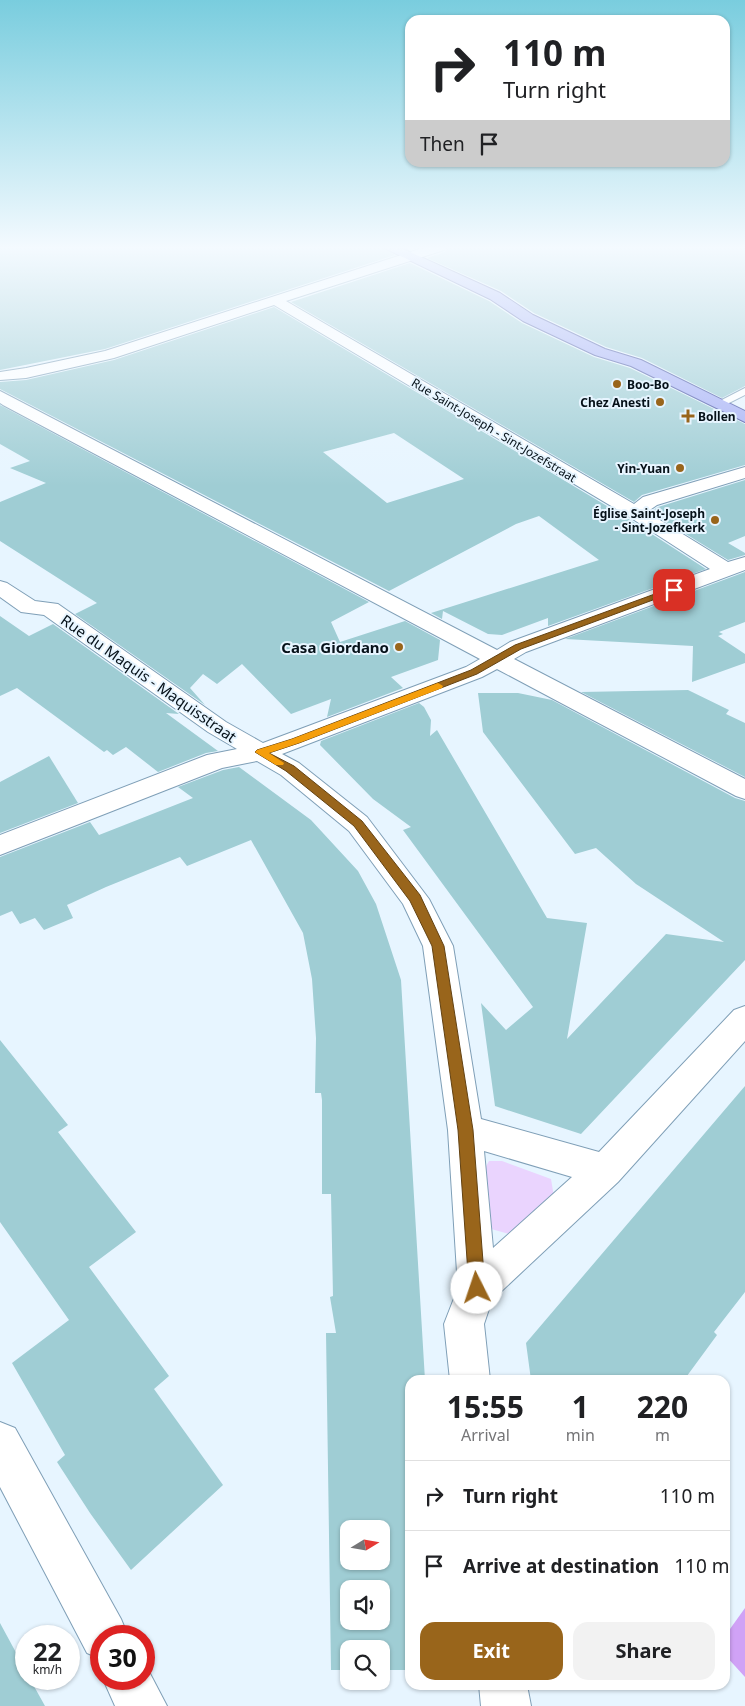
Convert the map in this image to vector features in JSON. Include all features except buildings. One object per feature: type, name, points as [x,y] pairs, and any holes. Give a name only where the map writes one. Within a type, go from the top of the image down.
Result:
[{"type":"main road","points":[[547,327],[600,352],[636,363],[745,417]]},
{"type":"street","points":[[197,327],[109,355],[87,366],[1,386],[9,402],[745,790]]},
{"type":"street","name":"Rue Saint-Joseph - Sint-Jozefstraat","points":[[320,327],[635,512],[735,567]]},
{"type":"street","points":[[635,512],[650,501],[745,472]]},
{"type":"street","name":"Rue du Maquis - Maquisstraat","points":[[0,566],[49,598],[50,609]]},
{"type":"street","points":[[0,845],[216,761],[260,752],[296,741],[474,672],[518,647],[735,567]]},
{"type":"street","name":"Rue du Maquis - Maquisstraat","points":[[0,587],[29,607],[50,609],[217,728],[290,769],[358,824],[415,898],[438,946],[465,1130],[477,1288],[464,1324],[469,1375]]},
{"type":"street","points":[[477,1288],[604,1170],[745,1019]]},
{"type":"street","points":[[465,1130],[604,1170]]},
{"type":"street","points":[[0,1443],[98,1625]]},
{"type":"street","points":[[134,1690],[142,1706]]},
{"type":"street","points":[[504,1690],[506,1706]]},
{"type":"lane","points":[[719,404],[745,391]]},
{"type":"shaded area","points":[[489,1161],[502,1161],[551,1179],[555,1203],[523,1238],[484,1227],[479,1179]]},
{"type":"shaded area","points":[[745,1608],[745,1677],[730,1660],[730,1629]]},
{"type":"slow traffic","points":[[279,763],[260,752],[296,741],[438,686]]},
{"type":"place","name":"Boo-Bo","points":[[617,384]]},
{"type":"place","name":"Chez Anesti","points":[[660,402]]},
{"type":"place","name":"Bollen","points":[[688,416]]},
{"type":"place","name":"Yin-Yuan","points":[[680,468]]},
{"type":"place","name":"Église Saint-Joseph - Sint-Jozefkerk","points":[[715,520]]},
{"type":"place","name":"Casa Giordano","points":[[399,647]]},
{"type":"route","points":[[477,1288],[465,1130],[438,946],[415,898],[358,824],[290,769],[260,752],[296,741],[474,672],[518,647],[674,590]]}]
